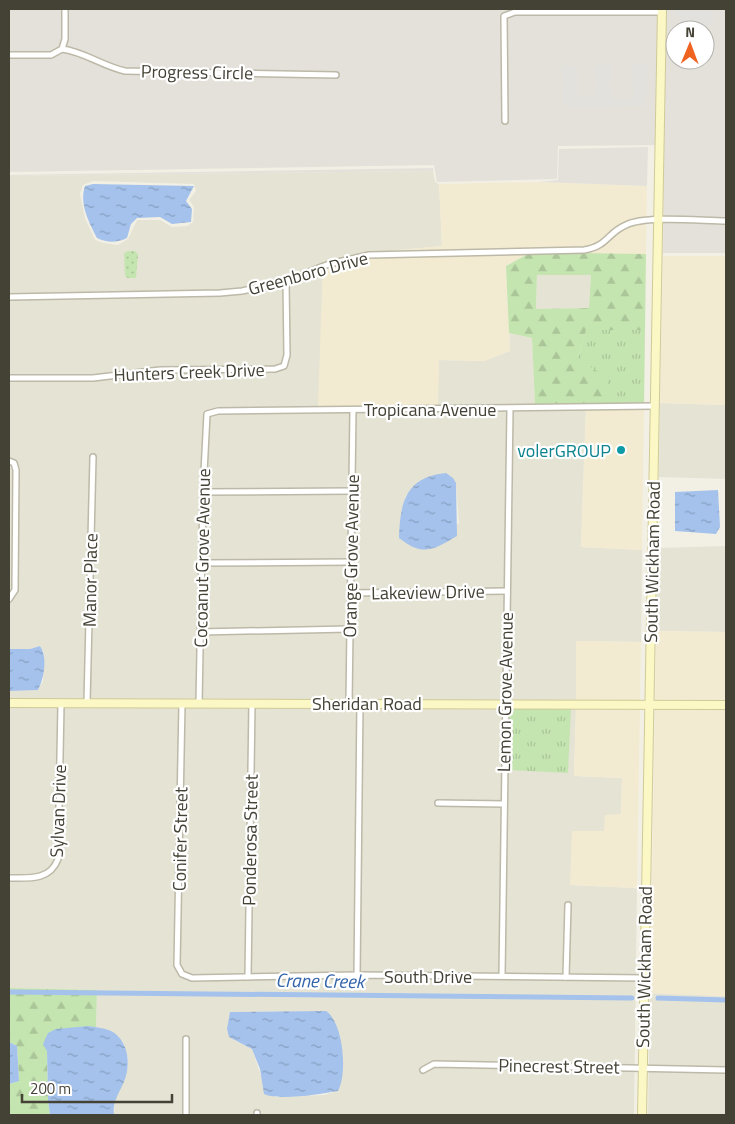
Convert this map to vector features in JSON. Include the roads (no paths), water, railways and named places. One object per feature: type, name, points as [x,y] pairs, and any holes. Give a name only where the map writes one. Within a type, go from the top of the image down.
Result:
[{"type":"main road","name":"South Wickham Road","points":[[642,1115],[662,10]]},
{"type":"main road","name":"Sheridan Road","points":[[9,703],[726,704]]},
{"type":"street","points":[[9,55],[51,55],[62,48],[65,39],[65,9]]},
{"type":"street","points":[[505,121],[504,16],[515,12],[662,10]]},
{"type":"street","name":"Progress Circle","points":[[62,48],[87,56],[109,68],[125,71],[336,75]]},
{"type":"street","name":"Greenboro Drive","points":[[9,296],[220,293],[242,291],[286,281],[329,264],[369,255],[584,250],[604,244],[616,230],[626,224],[641,221],[726,221]]},
{"type":"street","name":"Hunters Creek Drive","points":[[9,378],[93,378],[153,370],[275,369],[284,366],[287,355],[286,281]]},
{"type":"street","name":"Tropicana Avenue","points":[[207,414],[218,411],[654,406]]},
{"type":"street","name":"Lemon Grove Avenue","points":[[502,976],[510,409]]},
{"type":"street","name":"Orange Grove Avenue","points":[[349,703],[353,410]]},
{"type":"street","name":"Cocoanut Grove Avenue","points":[[199,703],[201,562],[207,414]]},
{"type":"street","name":"Manor Place","points":[[87,702],[93,457]]},
{"type":"street","points":[[9,461],[14,463],[16,470],[15,590],[9,599]]},
{"type":"street","points":[[203,492],[352,491]]},
{"type":"street","points":[[201,562],[350,562]]},
{"type":"street","name":"Lakeview Drive","points":[[350,593],[507,590]]},
{"type":"street","points":[[200,632],[349,629]]},
{"type":"street","name":"Ponderosa Street","points":[[248,978],[252,702]]},
{"type":"street","name":"Conifer Street","points":[[182,703],[177,965],[182,974]]},
{"type":"street","name":"Sylvan Drive","points":[[9,878],[37,878],[49,873],[58,859],[61,704]]},
{"type":"street","points":[[357,975],[360,704]]},
{"type":"street","points":[[438,803],[504,804]]},
{"type":"street","points":[[566,977],[568,905]]},
{"type":"street","name":"South Drive","points":[[182,974],[192,978],[357,975],[644,978]]},
{"type":"street","points":[[186,1039],[186,1115]]},
{"type":"street","name":"Pinecrest Street","points":[[423,1070],[434,1064],[726,1070]]},
{"type":"water","points":[[93,184],[194,186],[186,201],[192,209],[191,222],[172,224],[160,217],[137,218],[131,224],[127,238],[112,242],[101,240],[97,238],[88,219],[83,199],[85,186]]},
{"type":"water","points":[[446,473],[456,483],[457,536],[434,548],[415,548],[399,538],[401,513],[404,503],[414,486],[422,480],[433,475]]},
{"type":"water","points":[[718,490],[720,527],[716,534],[675,531],[675,492]]},
{"type":"water","points":[[40,646],[44,656],[44,668],[38,690],[9,691],[9,649],[30,649]]},
{"type":"water","points":[[326,1011],[332,1017],[336,1026],[342,1048],[343,1072],[338,1091],[290,1097],[264,1094],[260,1069],[252,1049],[229,1037],[227,1029],[230,1012]]},
{"type":"water","points":[[88,1026],[102,1028],[117,1035],[127,1052],[127,1073],[115,1101],[114,1115],[50,1115],[47,1051],[43,1044],[48,1033],[56,1029]]},
{"type":"water","points":[[9,1042],[17,1046],[19,1081],[9,1084]]},
{"type":"waterway","name":"Crane Creek","points":[[9,992],[632,998]]},
{"type":"waterway","name":"Crane Creek","points":[[658,998],[726,1000]]},
{"type":"place","name":"volerGROUP","points":[[621,450]]}]
